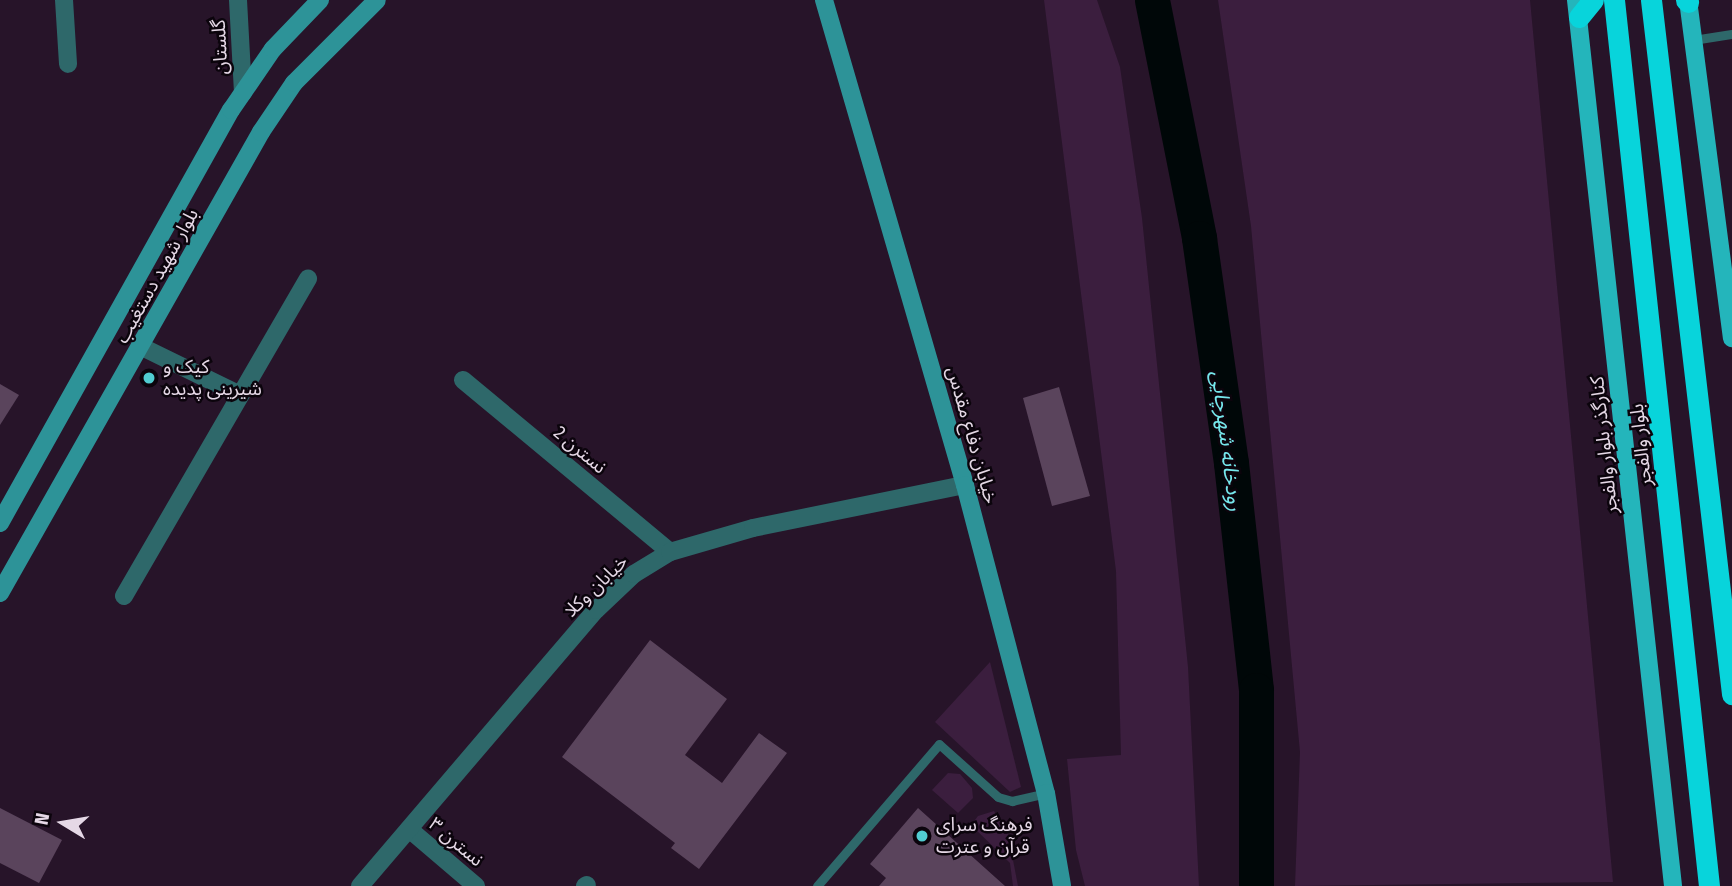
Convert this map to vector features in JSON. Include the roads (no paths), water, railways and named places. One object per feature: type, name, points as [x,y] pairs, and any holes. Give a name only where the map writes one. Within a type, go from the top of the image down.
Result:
[{"type":"highway","points":[[1578,9],[1593,0]]},
{"type":"highway","name":"بلوار والفجر","points":[[1615,0],[1709,886]]},
{"type":"highway","points":[[1651,0],[1682,271],[1719,556],[1732,694]]},
{"type":"main road","name":"بلوار شهید دستغیب","points":[[0,523],[243,93],[273,49],[320,0]]},
{"type":"main road","name":"بلوار شهید دستغیب","points":[[0,593],[281,103],[294,83],[377,0]]},
{"type":"main road","name":"خیابان دفاع مقدس","points":[[824,0],[965,485],[1046,793],[1062,886]]},
{"type":"main road","points":[[1690,0],[1693,40],[1726,252],[1732,338]]},
{"type":"main road","name":"کنارگذر بلوار والفجر","points":[[1578,9],[1672,886]]},
{"type":"street","points":[[64,0],[68,64]]},
{"type":"street","name":"گلستان","points":[[238,0],[243,93]]},
{"type":"street","points":[[124,596],[308,279]]},
{"type":"street","points":[[142,347],[240,396]]},
{"type":"street","name":"نسترن 2","points":[[463,380],[670,552]]},
{"type":"street","name":"خیابان وکلا","points":[[360,886],[596,610],[634,574],[670,552],[753,528],[965,485]]},
{"type":"street","name":"نسترن ۳","points":[[409,829],[476,886]]},
{"type":"lane","points":[[1693,40],[1732,34]]},
{"type":"lane","points":[[817,886],[939,744],[998,797],[1012,802],[1046,793]]},
{"type":"waterway","name":"رودخانه شهرچایی","points":[[1152,0],[1199,238],[1231,463],[1256,690],[1256,886]]},
{"type":"place","name":"کیک و شیرینی پدیده","points":[[149,378]]},
{"type":"place","name":"فرهنگ سرای قرآن و عترت","points":[[922,836]]}]
